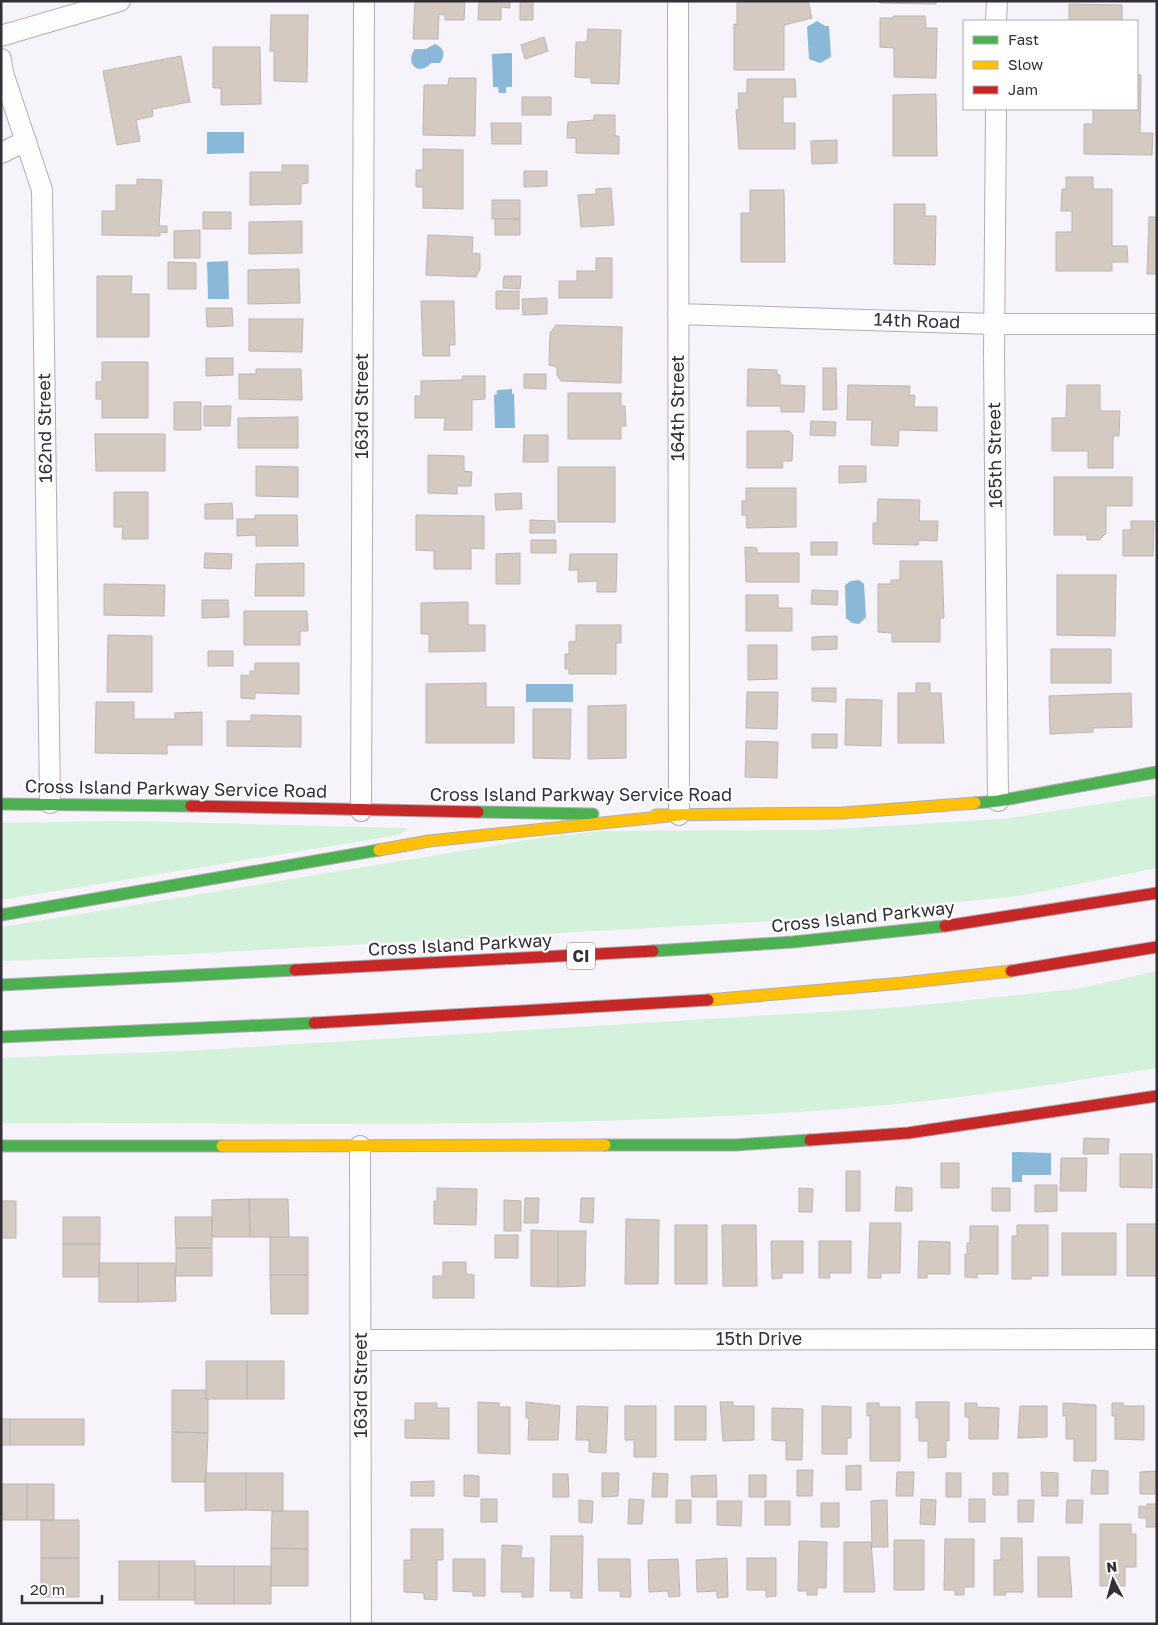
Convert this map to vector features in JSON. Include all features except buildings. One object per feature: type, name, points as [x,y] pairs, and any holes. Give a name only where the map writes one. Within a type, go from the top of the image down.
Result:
[{"type":"main road","name":"Cross Island Parkway Service Road","points":[[1,804],[50,803],[361,811],[679,815],[842,813],[998,801],[1157,772]]},
{"type":"main road","points":[[1,915],[428,842],[679,815]]},
{"type":"main road","name":"Cross Island Parkway","points":[[1,985],[559,957],[793,942],[978,922],[1157,893]]},
{"type":"main road","points":[[1,1037],[372,1020],[779,995],[971,976],[1075,962],[1157,947]]},
{"type":"main road","points":[[1,1146],[736,1145],[908,1133],[1121,1103],[1157,1096]]},
{"type":"street","points":[[1,36],[120,1]]},
{"type":"street","name":"163rd Street","points":[[361,811],[364,1]]},
{"type":"street","name":"164th Street","points":[[678,1],[679,815]]},
{"type":"street","points":[[996,20],[997,1]]},
{"type":"street","name":"162nd Street","points":[[1,58],[4,73],[42,190],[50,803]]},
{"type":"street","name":"165th Street","points":[[996,110],[994,324],[998,801]]},
{"type":"street","points":[[1,153],[26,141]]},
{"type":"street","name":"14th Road","points":[[678,314],[994,324],[1157,324]]},
{"type":"street","name":"163rd Street","points":[[360,1146],[362,1624]]},
{"type":"street","name":"15th Drive","points":[[361,1340],[1157,1339]]},
{"type":"green space","points":[[1157,795],[1157,868],[1019,896],[774,921],[171,955],[1,961],[1,927],[546,837],[602,831],[818,830],[1003,819]]},
{"type":"green space","points":[[127,821],[408,828],[399,835],[1,900],[1,823]]},
{"type":"green space","points":[[1157,971],[1157,1068],[998,1092],[919,1102],[839,1109],[735,1116],[630,1120],[420,1124],[1,1123],[1,1058],[186,1051],[904,1007],[1076,989]]},
{"type":"water","points":[[817,21],[825,26],[829,26],[831,57],[820,63],[809,59],[807,27]]},
{"type":"water","points":[[435,44],[443,52],[440,63],[431,63],[422,69],[414,66],[411,59],[415,49],[426,49]]},
{"type":"water","points":[[512,53],[512,87],[506,87],[506,93],[499,93],[498,87],[493,87],[492,54]]},
{"type":"water","points":[[207,132],[244,132],[244,153],[207,154]]},
{"type":"water","points":[[228,261],[229,299],[208,299],[207,262]]},
{"type":"water","points":[[512,389],[512,394],[514,394],[515,428],[495,428],[494,395],[497,394],[497,390]]},
{"type":"water","points":[[859,580],[864,584],[866,617],[859,624],[852,623],[846,618],[845,585],[851,581]]},
{"type":"water","points":[[526,684],[573,684],[573,702],[526,702]]},
{"type":"water","points":[[1012,1152],[1051,1153],[1051,1175],[1022,1175],[1022,1182],[1012,1182]]},
{"type":"traffic: fast","points":[[975,803],[998,801],[1157,772]]},
{"type":"traffic: fast","points":[[1,804],[191,806]]},
{"type":"traffic: fast","points":[[478,812],[593,814]]},
{"type":"traffic: fast","points":[[1,915],[379,850]]},
{"type":"traffic: fast","points":[[653,951],[793,942],[945,926]]},
{"type":"traffic: fast","points":[[1,985],[295,970]]},
{"type":"traffic: fast","points":[[1,1037],[314,1023]]},
{"type":"traffic: fast","points":[[605,1145],[736,1145],[810,1140]]},
{"type":"traffic: fast","points":[[1,1146],[222,1146]]},
{"type":"traffic: slow","points":[[656,815],[842,813],[975,803]]},
{"type":"traffic: slow","points":[[379,850],[429,841],[679,815]]},
{"type":"traffic: slow","points":[[708,1000],[903,983],[1011,971]]},
{"type":"traffic: slow","points":[[222,1146],[605,1145]]},
{"type":"traffic: jam","points":[[191,806],[478,812]]},
{"type":"traffic: jam","points":[[945,926],[1157,893]]},
{"type":"traffic: jam","points":[[1011,971],[1157,947]]},
{"type":"traffic: jam","points":[[295,970],[653,951]]},
{"type":"traffic: jam","points":[[314,1023],[708,1000]]},
{"type":"traffic: jam","points":[[810,1140],[908,1133],[1157,1096]]}]
